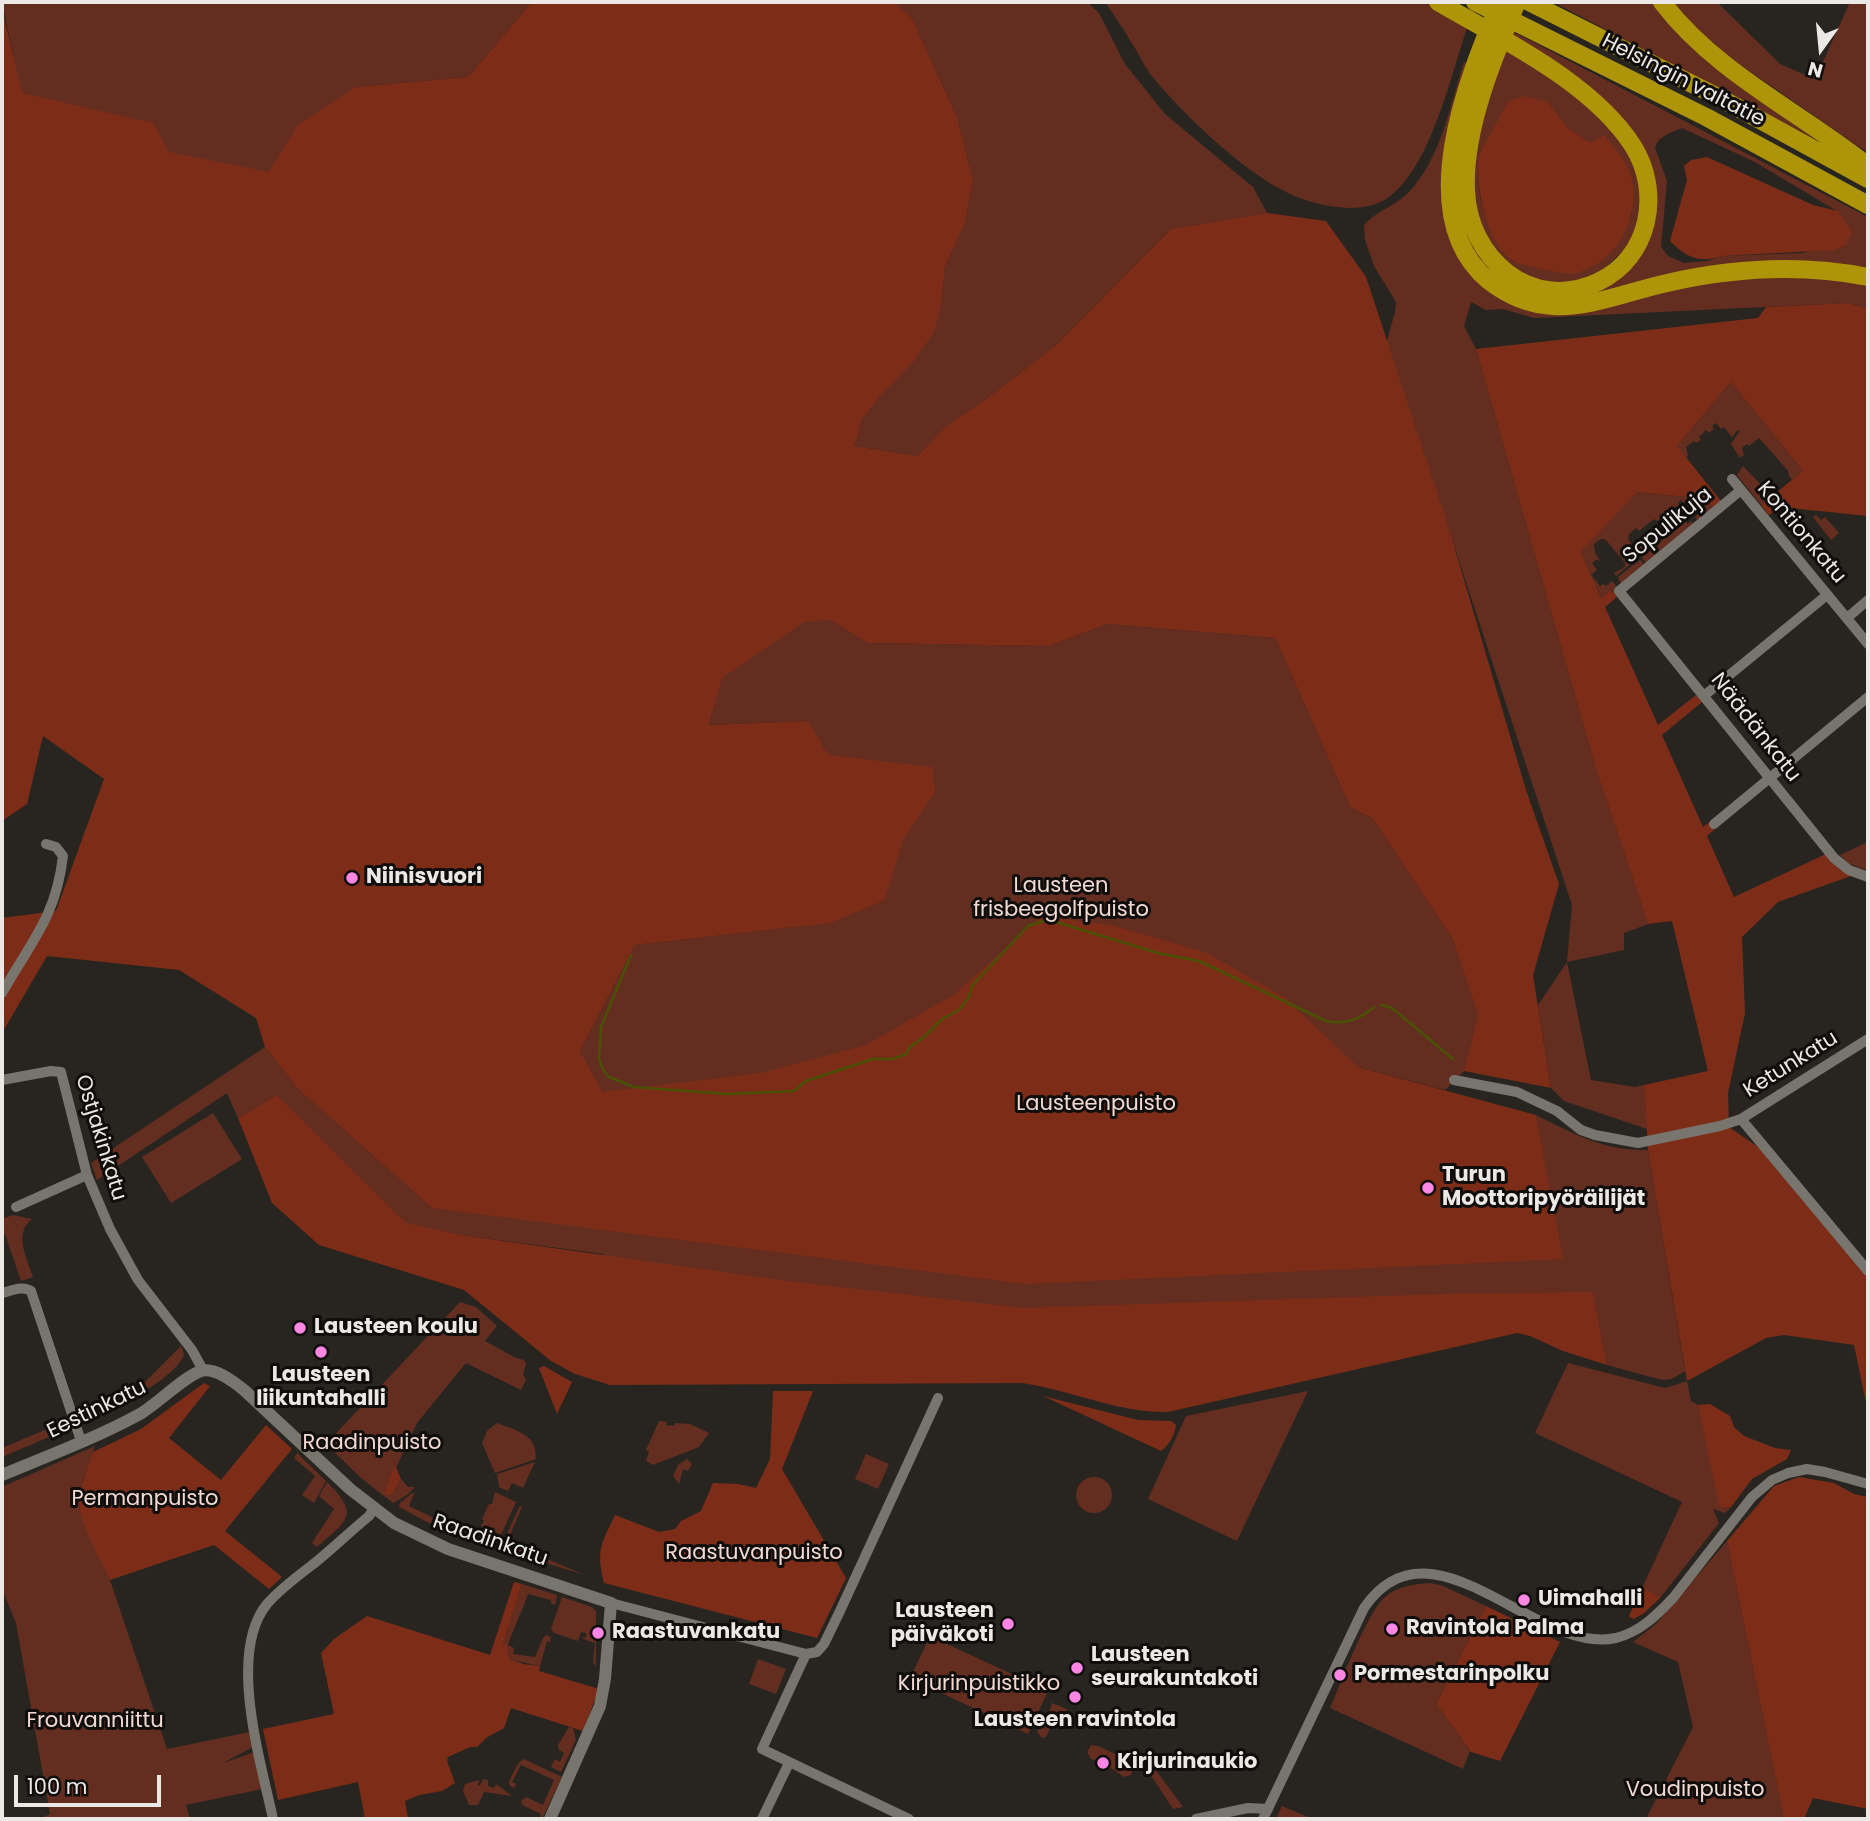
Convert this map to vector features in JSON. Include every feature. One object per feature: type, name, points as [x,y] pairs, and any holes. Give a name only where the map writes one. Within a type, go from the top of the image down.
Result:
[{"type":"highway","points":[[1438,2],[1515,45],[1565,79],[1601,108],[1623,132],[1639,157],[1650,191],[1644,231],[1621,265],[1597,282],[1579,288],[1558,290],[1530,285],[1500,268],[1477,238],[1468,212],[1466,174],[1482,70],[1517,2]]},
{"type":"highway","name":"Helsingin valtatie","points":[[1475,2],[1706,117],[1868,205]]},
{"type":"highway","points":[[1500,2],[1482,70],[1453,147],[1450,175],[1451,206],[1457,233],[1470,259],[1487,279],[1508,293],[1530,302],[1554,306],[1582,304],[1669,282],[1735,272],[1797,269],[1868,277]]},
{"type":"highway","name":"Helsingin valtatie","points":[[1529,2],[1720,98],[1868,179]]},
{"type":"highway","points":[[1662,2],[1686,29],[1721,60],[1836,140],[1868,166]]},
{"type":"street","name":"Kontionkatu","points":[[1732,479],[1868,644]]},
{"type":"street","name":"Sopulikuja","points":[[1619,591],[1741,491]]},
{"type":"street","name":"Näädänkatu","points":[[1619,591],[1834,858],[1849,870],[1868,877]]},
{"type":"street","points":[[1705,695],[1827,595]]},
{"type":"street","points":[[1847,618],[1868,600]]},
{"type":"street","points":[[1714,824],[1868,697]]},
{"type":"street","points":[[2,993],[38,936],[52,908],[63,856],[56,847],[46,844]]},
{"type":"street","name":"Ketunkatu","points":[[1868,1039],[1741,1119],[1868,1271]]},
{"type":"street","name":"Ostjakinkatu","points":[[2,1080],[61,1072],[87,1175],[118,1247],[138,1280],[192,1350],[203,1370]]},
{"type":"street","points":[[1454,1080],[1517,1092],[1557,1111],[1581,1130],[1638,1143],[1741,1119]]},
{"type":"street","points":[[16,1207],[87,1175]]},
{"type":"street","points":[[2,1293],[16,1289],[31,1291],[82,1441]]},
{"type":"street","name":"Eestinkatu","points":[[2,1475],[143,1412],[203,1370]]},
{"type":"street","name":"Raadinkatu","points":[[203,1370],[224,1377],[244,1390],[374,1509],[430,1542],[611,1603],[810,1654]]},
{"type":"street","points":[[909,1819],[762,1749],[810,1654],[820,1650],[830,1633],[938,1398]]},
{"type":"street","points":[[1263,1819],[1364,1608],[1373,1594],[1386,1584],[1410,1574],[1439,1575],[1462,1582],[1574,1635],[1597,1640],[1615,1638],[1636,1630],[1659,1612],[1681,1589],[1752,1497],[1772,1480],[1807,1469],[1868,1484]]},
{"type":"street","points":[[273,1819],[248,1686],[247,1662],[252,1636],[260,1616],[274,1597],[374,1509]]},
{"type":"street","points":[[550,1819],[600,1706],[606,1679],[611,1603]]},
{"type":"street","points":[[762,1819],[789,1763]]},
{"type":"street","points":[[1196,1819],[1248,1808],[1268,1809]]},
{"type":"green space","points":[[2,2],[532,2],[468,77],[356,87],[861,400],[830,620],[868,643],[1049,646],[1107,624],[1275,638],[1350,807],[1373,819],[1453,940],[1478,1015],[1464,1071],[1445,1090],[1358,1067],[1562,1259],[1536,1115],[1603,1144],[1632,1150],[1648,1150],[1685,1371],[1672,1379],[1662,1380],[1607,1365],[1593,1293],[1126,1347],[604,1298],[603,1254],[461,1235],[406,1224],[277,1095],[238,1118],[227,1093],[97,1180],[91,1163],[265,1047],[298,1089],[432,1208],[603,1092],[580,1051],[635,945],[802,926],[808,721],[709,725],[715,704],[21,93]]},
{"type":"green space","name":"Lausteenpuisto","points":[[532,2],[894,2],[912,18],[957,117],[973,179],[965,223],[945,267],[941,305],[934,332],[913,362],[862,419],[855,446],[917,456],[945,427],[1056,345],[1171,229],[1267,213],[1326,221],[1366,277],[1447,522],[1526,790],[1559,884],[1533,975],[1551,1088],[1464,1071],[1478,1015],[1453,940],[1373,819],[1350,807],[1275,638],[1107,624],[1049,646],[868,643],[830,620],[804,622],[722,678],[709,725],[808,721],[828,755],[932,767],[935,792],[903,840],[885,900],[830,923],[635,945],[580,1051],[603,1092],[761,1073],[866,1045],[955,994],[1042,916],[1111,925],[1207,953],[1285,998],[1358,1067],[1536,1115],[1563,1259],[1026,1284],[432,1208],[298,1089],[265,1047],[256,1018],[179,970],[47,956],[2,1033],[2,918],[56,911],[104,779],[43,736],[27,804],[2,821],[2,8],[22,93],[153,123],[169,152],[269,172],[298,125],[356,87],[468,77]]},
{"type":"green space","points":[[894,2],[1087,2],[1099,13],[1125,64],[1165,114],[1253,187],[1267,213],[1171,229],[1056,345],[945,427],[917,456],[855,446],[862,419],[941,305],[945,267],[965,223],[973,179],[957,117],[912,18]]},
{"type":"green space","points":[[1105,2],[1426,2],[1468,25],[1438,118],[1417,164],[1404,183],[1389,197],[1365,207],[1352,208],[1324,205],[1297,197],[1250,170],[1232,155],[1178,106],[1150,74]]},
{"type":"green space","points":[[1553,2],[1657,2],[1832,148]]},
{"type":"green space","points":[[1673,2],[1717,2],[1780,64],[1810,77],[1823,62],[1850,2],[1868,2],[1868,153],[1732,59],[1698,30]]},
{"type":"green space","points":[[1512,31],[1868,217],[1868,271],[1835,266],[1581,300],[1497,281],[1462,235],[1464,146],[1487,263],[1578,294],[1643,243],[1644,152],[1510,37]],"holes":[[[1682,128],[1755,162],[1837,211],[1852,232],[1803,253],[1722,256],[1707,261],[1684,263],[1668,256],[1661,247],[1667,181],[1655,148],[1659,141]]]},
{"type":"green space","points":[[1506,47],[1536,65],[1608,123],[1638,169],[1641,213],[1629,245],[1602,271],[1571,282],[1538,282],[1509,268],[1482,234],[1471,187],[1478,133]],"holes":[[[1548,102],[1567,127],[1630,171],[1633,185],[1631,218],[1514,262],[1494,235],[1481,201],[1479,166],[1484,149],[1496,131]]]},
{"type":"green space","points":[[1464,62],[1470,66],[1463,259],[1535,310],[1706,281],[1766,275],[1868,282],[1868,309],[1848,303],[1534,318],[1503,309],[1486,310],[1471,302],[1464,326],[1476,349],[1595,766],[1648,924],[1624,933],[1624,950],[1567,962],[1572,905],[1387,341],[1396,302],[1374,266],[1365,240],[1364,225],[1408,193],[1429,164],[1443,131]]},
{"type":"green space","points":[[1523,96],[1548,102],[1567,127],[1590,143],[1604,135],[1623,159],[1631,175],[1633,202],[1626,230],[1610,253],[1599,262],[1576,273],[1568,274],[1515,262],[1505,255],[1497,244],[1485,216],[1479,185],[1480,154],[1508,102]]},
{"type":"green space","points":[[1707,157],[1813,205],[1838,211],[1852,232],[1846,245],[1834,250],[1706,259],[1687,255],[1670,241],[1687,180],[1684,166],[1691,160]]},
{"type":"green space","points":[[1848,303],[1868,309],[1868,516],[1780,507],[1769,515],[1761,505],[1803,471],[1731,382],[1677,446],[1721,501],[1713,507],[1706,499],[1637,492],[1581,552],[1601,598],[1611,590],[1617,597],[1605,607],[1658,725],[1696,695],[1702,702],[1662,735],[1703,827],[1716,817],[1721,824],[1707,836],[1734,897],[1826,854],[1839,869],[1851,876],[1778,902],[1742,937],[1745,1013],[1728,1093],[1729,1127],[1758,1147],[1868,1278],[1868,1412],[1854,1345],[1784,1335],[1766,1338],[1687,1381],[1648,1150],[1644,1085],[1708,1071],[1672,921],[1648,924],[1595,766],[1476,349],[1758,318],[1766,307]]},
{"type":"green space","points":[[1731,382],[1803,471],[1792,480],[1789,472],[1759,438],[1742,448],[1744,455],[1740,458],[1731,444],[1740,431],[1732,437],[1724,427],[1721,429],[1716,423],[1712,426],[1714,429],[1709,433],[1706,430],[1699,437],[1701,440],[1686,447],[1686,458],[1677,446]]},
{"type":"green space","points":[[1743,466],[1768,492],[1775,494],[1761,505],[1737,475]]},
{"type":"green space","points":[[1636,492],[1706,499],[1713,507],[1697,520],[1695,517],[1701,512],[1692,501],[1684,503],[1681,500],[1679,505],[1657,521],[1654,519],[1639,531],[1636,528],[1629,534],[1628,539],[1633,546],[1640,544],[1646,551],[1616,576],[1614,573],[1625,567],[1625,563],[1606,540],[1601,539],[1594,544],[1595,553],[1601,562],[1597,559],[1592,563],[1597,570],[1591,575],[1581,552]]},
{"type":"green space","points":[[1816,515],[1821,520],[1825,517],[1839,533],[1831,540],[1813,517]]},
{"type":"green space","points":[[1685,521],[1688,524],[1691,521],[1694,525],[1646,564],[1642,557]]},
{"type":"green space","points":[[1640,560],[1645,565],[1621,584],[1618,577]]},
{"type":"green space","points":[[1591,575],[1600,586],[1606,586],[1612,581],[1617,587],[1614,590],[1615,595],[1611,590],[1601,598]]},
{"type":"green space","points":[[1868,842],[1868,871],[1848,863],[1840,855]]},
{"type":"green space","points":[[1567,962],[1591,1080],[1635,1087],[1644,1085],[1647,1129],[1564,1101],[1551,1088],[1538,1005]]},
{"type":"green space","points":[[277,1095],[406,1223],[461,1235],[787,1281],[1024,1308],[1444,1294],[1593,1292],[1607,1365],[1517,1333],[1168,1412],[1131,1409],[1022,1383],[610,1385],[575,1374],[551,1361],[464,1290],[319,1245],[272,1203],[238,1118]]},
{"type":"green space","points":[[213,1113],[242,1159],[171,1203],[142,1157]]},
{"type":"green space","points":[[13,1215],[32,1219],[26,1225],[22,1239],[33,1277],[21,1281],[5,1234],[2,1235],[2,1219]]},
{"type":"green space","name":"Raadinpuisto","points":[[460,1302],[476,1307],[497,1326],[485,1341],[524,1360],[526,1364],[523,1375],[526,1380],[521,1390],[466,1363],[417,1423],[384,1493],[394,1491],[401,1479],[408,1487],[415,1487],[393,1503],[361,1478],[326,1444]]},
{"type":"green space","points":[[181,1346],[184,1354],[175,1368],[125,1402]]},
{"type":"green space","points":[[1568,1363],[1665,1388],[1687,1381],[1691,1401],[1698,1405],[1723,1508],[1731,1507],[1725,1513],[1713,1509],[1719,1523],[1660,1598],[1655,1595],[1629,1616],[1682,1502],[1535,1433]]},
{"type":"green space","points":[[544,1366],[572,1382],[557,1414],[539,1368]]},
{"type":"green space","name":"Permanpuisto","points":[[204,1383],[210,1386],[169,1438],[221,1480],[266,1425],[292,1449],[225,1531],[282,1577],[269,1589],[214,1545],[110,1580],[86,1531],[81,1510],[82,1488],[93,1452],[141,1429]]},
{"type":"green space","name":"Raastuvanpuisto","points":[[773,1391],[813,1391],[782,1469],[846,1578],[817,1638],[604,1583],[600,1554],[615,1515],[659,1532],[675,1529],[681,1521],[701,1511],[713,1483],[756,1488],[770,1459]]},
{"type":"green space","points":[[1308,1391],[1237,1541],[1148,1499],[1186,1416]]},
{"type":"green space","points":[[1043,1396],[1138,1420],[1171,1421],[1176,1425],[1169,1443],[1161,1451]]},
{"type":"green space","points":[[1710,1404],[1730,1416],[1734,1427],[1744,1436],[1775,1448],[1791,1450],[1787,1459],[1752,1479],[1731,1507],[1723,1508],[1719,1505],[1698,1405]]},
{"type":"green space","points":[[66,1421],[66,1427],[61,1432],[2,1457],[2,1448]]},
{"type":"green space","points":[[659,1421],[674,1426],[675,1423],[690,1424],[709,1433],[699,1447],[653,1465],[646,1461],[649,1452],[646,1450]]},
{"type":"green space","points":[[497,1423],[530,1439],[536,1459],[495,1473],[482,1443],[487,1431]]},
{"type":"green space","name":"Frouvanniittu","points":[[95,1446],[84,1477],[80,1504],[88,1534],[110,1580],[167,1749],[250,1732],[253,1747],[223,1763],[255,1752],[262,1789],[186,1805],[190,1819],[39,1819],[50,1814],[16,1623],[2,1589],[2,1487]]},
{"type":"green space","points":[[297,1453],[326,1481],[314,1503],[302,1495],[315,1476],[294,1458]]},
{"type":"green space","points":[[866,1454],[889,1464],[878,1489],[855,1479]]},
{"type":"green space","points":[[687,1459],[692,1464],[688,1471],[683,1469],[679,1484],[673,1476],[678,1465]]},
{"type":"green space","points":[[535,1462],[523,1488],[512,1483],[508,1491],[499,1487],[497,1474]]},
{"type":"green space","points":[[395,1465],[401,1479],[392,1494],[387,1495],[384,1493]]},
{"type":"green space","points":[[1094,1477],[1107,1482],[1112,1495],[1107,1508],[1094,1513],[1081,1508],[1076,1495],[1081,1482]]},
{"type":"green space","name":"Voudinpuisto","points":[[1799,1477],[1834,1483],[1854,1494],[1868,1497],[1868,1809],[1813,1798],[1804,1819],[1784,1819],[1727,1541],[1774,1486]]},
{"type":"green space","points":[[327,1482],[344,1502],[346,1517],[336,1531],[317,1547],[312,1543],[334,1509],[319,1496]]},
{"type":"green space","points":[[495,1492],[516,1502],[501,1535],[488,1529],[489,1523],[487,1528],[481,1526]]},
{"type":"green space","points":[[414,1494],[409,1506],[434,1518],[431,1524],[399,1507]]},
{"type":"green space","points":[[520,1506],[522,1507],[507,1542],[585,1575],[503,1550],[502,1544]]},
{"type":"green space","points":[[1727,1541],[1784,1819],[1646,1819],[1693,1727],[1678,1662],[1633,1642],[1656,1624]]},
{"type":"green space","points":[[514,1582],[522,1584],[503,1644],[507,1645],[510,1659],[540,1666],[539,1671],[599,1689],[583,1731],[511,1708],[504,1728],[486,1738],[477,1747],[470,1747],[448,1757],[455,1783],[442,1791],[419,1795],[405,1801],[408,1819],[365,1819],[358,1782],[278,1800],[263,1729],[334,1714],[321,1653],[334,1639],[367,1616],[490,1655]]},
{"type":"green space","points":[[1431,1583],[1486,1606],[1436,1704],[1470,1751],[1463,1769],[1330,1708],[1362,1633],[1377,1606],[1395,1590]]},
{"type":"green space","points":[[522,1584],[557,1595],[555,1605],[551,1600],[528,1594],[508,1645],[514,1648],[513,1654],[535,1657],[543,1638],[546,1635],[551,1637],[550,1642],[547,1641],[540,1666],[511,1660],[507,1646],[503,1644]]},
{"type":"green space","points":[[1643,1587],[1660,1598],[1643,1614],[1633,1619],[1629,1616]]},
{"type":"green space","points":[[562,1597],[592,1607],[596,1611],[596,1666],[593,1663],[595,1643],[581,1638],[586,1637],[586,1633],[581,1632],[578,1641],[554,1633],[551,1629]]},
{"type":"green space","points":[[1486,1606],[1560,1642],[1500,1761],[1471,1752],[1436,1704]]},
{"type":"green space","name":"Kirjurinpuistikko","points":[[930,1636],[1048,1691],[1028,1734],[910,1678]]},
{"type":"green space","points":[[758,1659],[786,1669],[776,1694],[749,1684]]},
{"type":"green space","points":[[1052,1703],[1067,1709],[1066,1717],[1049,1712]]},
{"type":"green space","points":[[1047,1718],[1052,1724],[1046,1737],[1042,1738],[1037,1732],[1043,1719]]},
{"type":"green space","points":[[569,1727],[573,1728],[576,1740],[561,1772],[551,1767],[555,1759],[560,1762],[564,1753],[559,1750],[558,1745]]},
{"type":"green space","points":[[1091,1745],[1126,1759],[1131,1775],[1124,1777],[1105,1764],[1091,1759],[1087,1752]]},
{"type":"green space","points":[[524,1759],[562,1777],[542,1819],[539,1819],[541,1814],[522,1805],[521,1801],[526,1797],[543,1805],[554,1780],[521,1765],[512,1782],[516,1784],[514,1788],[510,1786],[515,1769]]},
{"type":"green space","points":[[1150,1763],[1183,1807],[1173,1809],[1146,1768]]},
{"type":"green space","points":[[483,1779],[488,1780],[488,1786],[494,1788],[496,1784],[512,1796],[484,1792],[478,1805],[469,1805],[463,1791],[465,1784],[479,1780],[480,1786]]},
{"type":"green space","points":[[1282,1806],[1313,1819],[1276,1819]]},
{"type":"waterway","points":[[631,955],[601,1027],[599,1059],[603,1070],[609,1077],[634,1087],[727,1094],[794,1091],[806,1081],[873,1059],[893,1059],[906,1054],[909,1048],[942,1019],[959,1010],[969,997],[972,986],[1028,926],[1044,921],[1056,922],[1158,953],[1199,961],[1326,1021],[1352,1020],[1374,1007]]},
{"type":"waterway","points":[[1381,1005],[1392,1008],[1453,1059]]},
{"type":"place","name":"Niinisvuori","points":[[352,878]]},
{"type":"place","name":"Turun Moottoripyöräilijät","points":[[1428,1188]]},
{"type":"place","name":"Lausteen koulu","points":[[300,1328]]},
{"type":"place","name":"Lausteen liikuntahalli","points":[[321,1352]]},
{"type":"place","name":"Uimahalli","points":[[1524,1600]]},
{"type":"place","name":"Lausteen päiväkoti","points":[[1008,1624]]},
{"type":"place","name":"Ravintola Palma","points":[[1392,1629]]},
{"type":"place","name":"Raastuvankatu","points":[[598,1633]]},
{"type":"place","name":"Lausteen seurakuntakoti","points":[[1077,1668]]},
{"type":"place","name":"Pormestarinpolku","points":[[1340,1675]]},
{"type":"place","name":"Lausteen ravintola","points":[[1075,1697]]},
{"type":"place","name":"Kirjurinaukio","points":[[1103,1763]]},
{"type":"park label","name":"Lausteen frisbeegolfpuisto","points":[[1061,899]]}]
